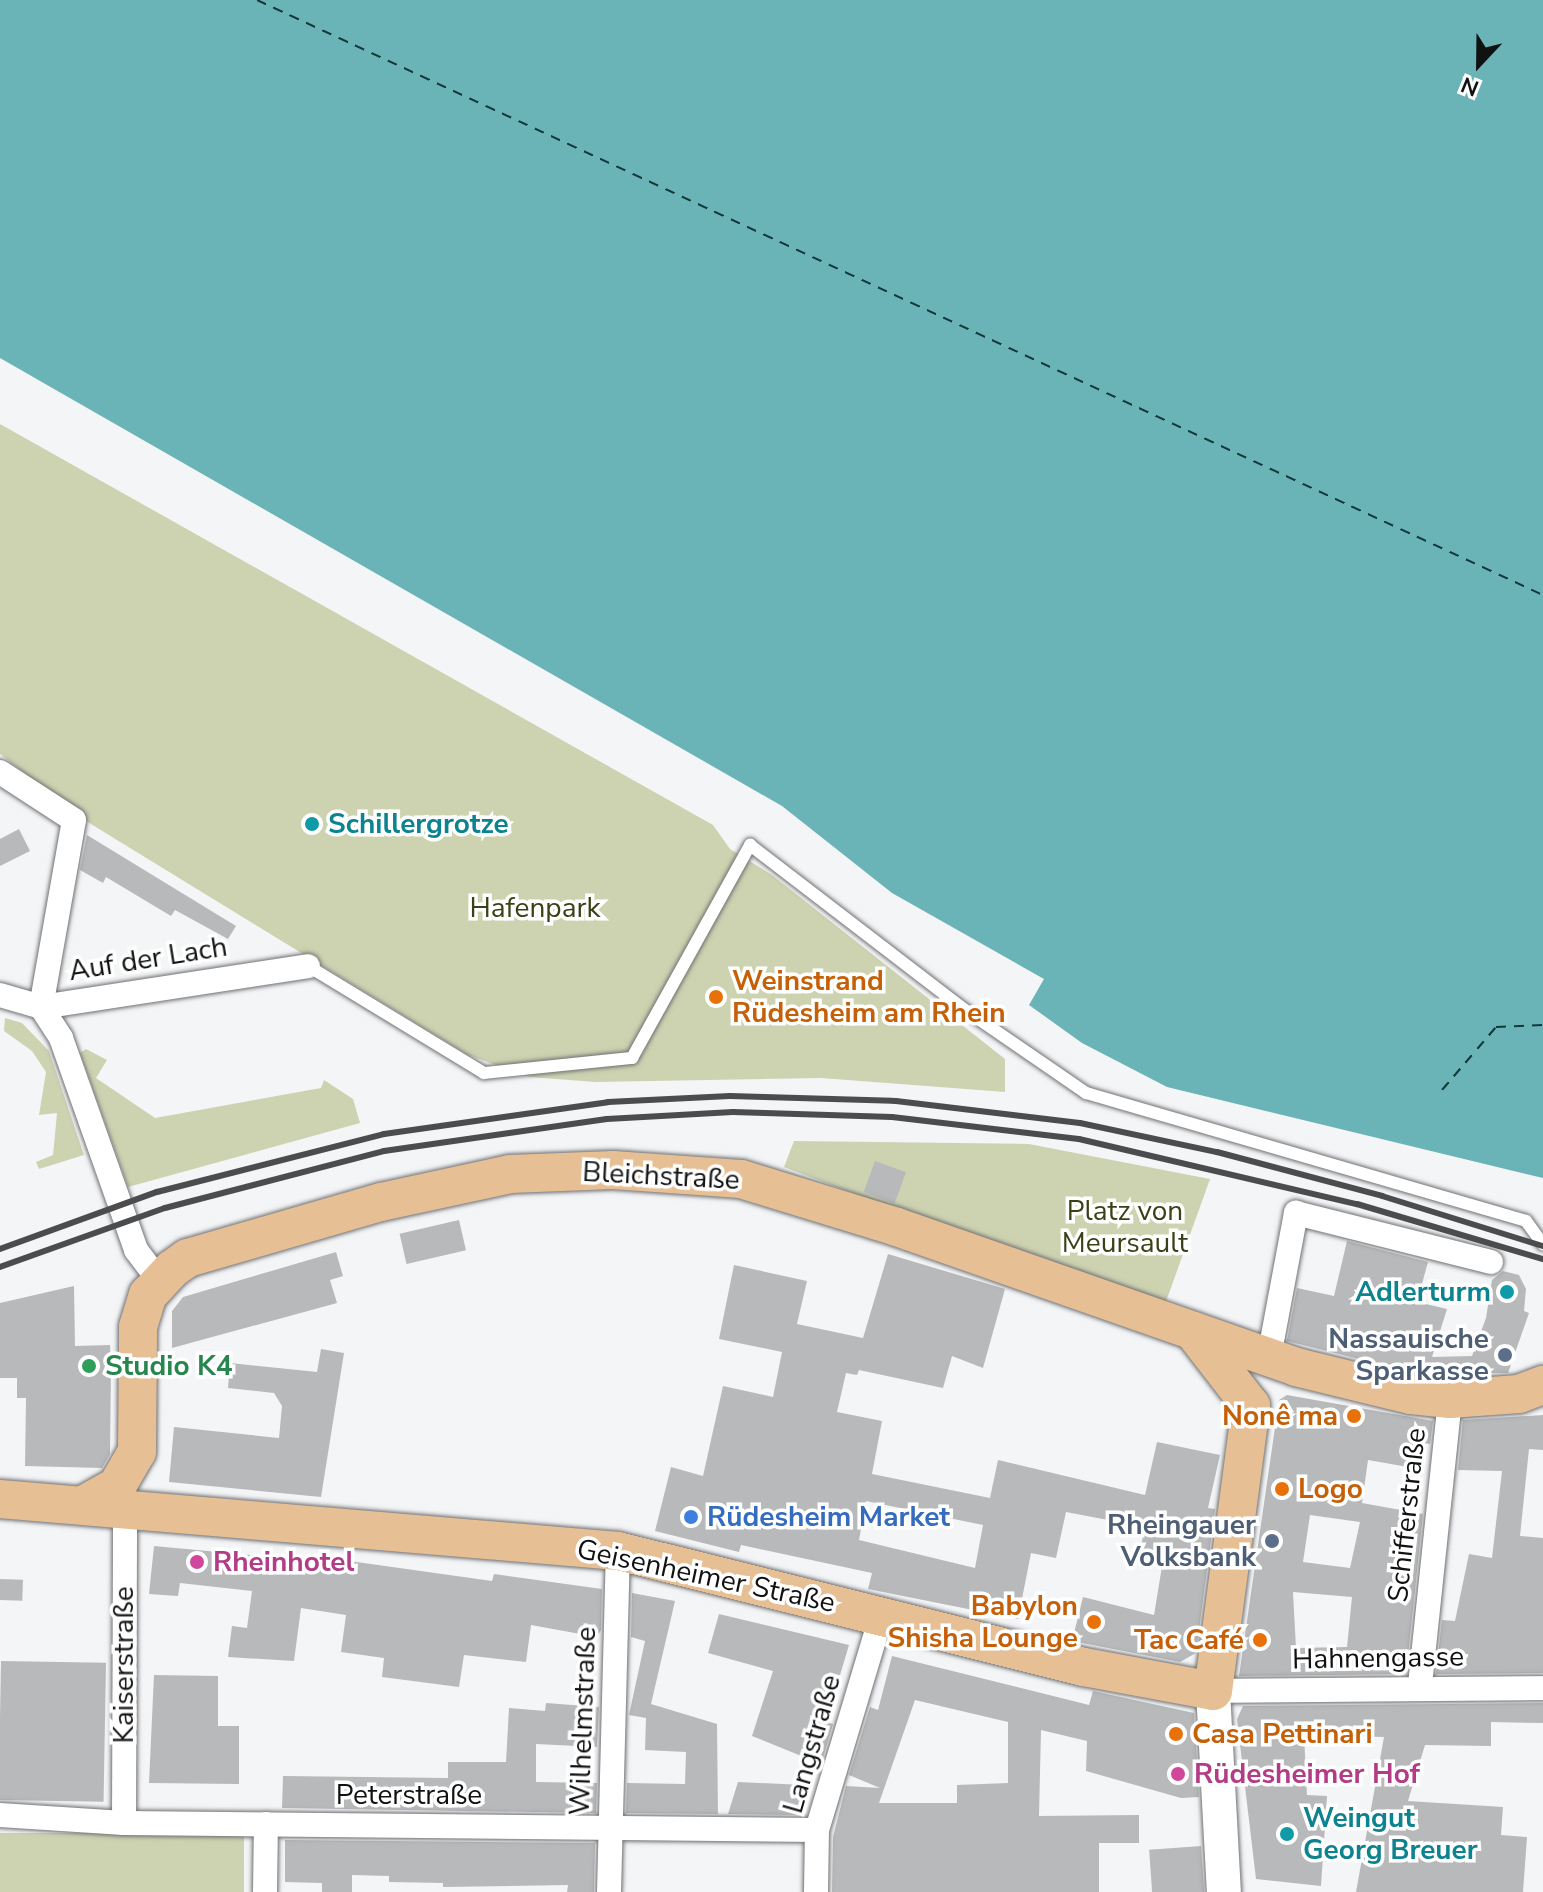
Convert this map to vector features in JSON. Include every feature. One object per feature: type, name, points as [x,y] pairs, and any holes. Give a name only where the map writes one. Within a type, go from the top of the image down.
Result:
[{"type":"main road","name":"Bleichstraße","points":[[159,1281],[188,1258],[466,1181],[552,1172],[680,1172],[741,1179],[797,1194],[1283,1362],[1411,1395],[1450,1399],[1519,1394],[1543,1385]]},
{"type":"main road","points":[[159,1281],[138,1327],[137,1452],[149,1485],[195,1514]]},
{"type":"main road","points":[[1193,1331],[1251,1406]]},
{"type":"main road","points":[[1224,1892],[1213,1691],[1251,1406],[1283,1362]]},
{"type":"main road","points":[[83,1505],[117,1486],[137,1452]]},
{"type":"main road","name":"Geisenheimer Straße","points":[[0,1499],[125,1507],[618,1551],[1084,1667],[1213,1691]]},
{"type":"street","points":[[0,772],[74,820],[41,1007],[61,1038],[136,1250],[159,1281]]},
{"type":"street","name":"Auf der Lach","points":[[0,995],[41,1007],[308,966]]},
{"type":"street","points":[[1283,1362],[1296,1213],[1491,1262]]},
{"type":"street","name":"Schifferstraße","points":[[1420,1685],[1450,1399]]},
{"type":"street","name":"Kaiserstraße","points":[[124,1823],[125,1507]]},
{"type":"street","name":"Wilhelmstraße","points":[[609,1892],[618,1551]]},
{"type":"street","name":"Langstraße","points":[[816,1892],[817,1830],[881,1616]]},
{"type":"street","name":"Hahnengasse","points":[[1213,1691],[1420,1685],[1543,1688]]},
{"type":"street","name":"Peterstraße","points":[[0,1815],[124,1823],[817,1830]]},
{"type":"street","points":[[265,1892],[266,1824]]},
{"type":"lane","points":[[308,966],[484,1073],[632,1058],[750,845],[961,1007],[1086,1093],[1526,1221],[1543,1244]]},
{"type":"green space","name":"Hafenpark","points":[[0,424],[713,825],[730,849],[772,875],[1005,1059],[1005,1092],[821,1078],[595,1082],[530,1077],[468,1055],[86,821],[0,754]]},
{"type":"green space","points":[[5,1018],[22,1023],[49,1051],[84,1155],[39,1169],[36,1162],[53,1155],[57,1113],[39,1115],[46,1072],[32,1051],[4,1031]]},
{"type":"green space","points":[[86,1049],[107,1060],[96,1078],[155,1118],[321,1088],[324,1080],[353,1099],[360,1123],[128,1187],[80,1053]]},
{"type":"green space","name":"Platz von Meursault","points":[[794,1141],[1029,1144],[1210,1179],[1163,1310],[784,1167]]},
{"type":"green space","points":[[0,1833],[244,1833],[244,1892],[0,1892]]},
{"type":"water","points":[[0,0],[1543,0],[1543,1178],[1167,1087],[1082,1043],[1029,1005],[1044,979],[892,893],[782,806],[0,358]]},
{"type":"building","points":[[19,829],[30,851],[0,866],[0,839]]},
{"type":"building","points":[[87,835],[236,926],[228,939],[175,910],[171,916],[106,877],[103,883],[80,870]]},
{"type":"building","points":[[875,1161],[906,1172],[895,1203],[864,1192]]},
{"type":"building","points":[[459,1220],[466,1250],[407,1264],[400,1234]]},
{"type":"building","points":[[1347,1241],[1428,1262],[1417,1302],[1447,1309],[1432,1357],[1472,1356],[1486,1318],[1492,1280],[1503,1271],[1519,1275],[1526,1289],[1524,1311],[1529,1313],[1508,1373],[1415,1373],[1287,1341],[1297,1288],[1334,1296]]},
{"type":"building","points":[[336,1252],[343,1276],[330,1280],[337,1303],[172,1348],[172,1311],[183,1297]]},
{"type":"building","points":[[888,1254],[1005,1289],[983,1368],[952,1356],[943,1388],[859,1370],[857,1375],[846,1373],[837,1412],[882,1421],[872,1474],[990,1498],[998,1460],[1145,1495],[1157,1442],[1220,1455],[1208,1508],[1215,1509],[1196,1653],[1180,1662],[1072,1641],[1083,1597],[1154,1615],[1164,1554],[1140,1550],[1145,1527],[1066,1512],[1056,1558],[1031,1553],[1018,1619],[868,1589],[872,1573],[741,1545],[739,1552],[655,1531],[671,1467],[703,1476],[723,1386],[773,1397],[782,1352],[719,1339],[734,1265],[807,1281],[797,1324],[863,1338]],"holes":[[[866,1501],[983,1525],[975,1568],[859,1540]]]},
{"type":"building","points":[[74,1286],[75,1346],[110,1345],[111,1366],[106,1367],[111,1368],[110,1454],[102,1468],[25,1466],[26,1398],[17,1398],[17,1378],[0,1378],[0,1303]]},
{"type":"building","points":[[321,1349],[344,1353],[321,1497],[169,1482],[174,1427],[279,1438],[282,1406],[274,1393],[228,1388],[230,1363],[317,1372]]},
{"type":"building","points":[[1287,1395],[1433,1421],[1430,1444],[1418,1442],[1414,1468],[1368,1460],[1362,1503],[1423,1514],[1406,1674],[1239,1676],[1279,1400]],"holes":[[[1310,1515],[1360,1522],[1350,1568],[1303,1562]],[[1293,1592],[1352,1597],[1347,1647],[1296,1648]]]},
{"type":"building","points":[[1543,1415],[1543,1450],[1529,1449],[1520,1536],[1543,1538],[1543,1673],[1436,1674],[1442,1620],[1455,1621],[1469,1554],[1492,1558],[1502,1471],[1458,1470],[1463,1420]]},
{"type":"building","points":[[154,1546],[328,1562],[328,1558],[492,1581],[494,1574],[602,1589],[601,1630],[597,1637],[531,1625],[526,1662],[464,1655],[459,1687],[382,1677],[384,1658],[341,1652],[346,1615],[301,1608],[294,1661],[228,1657],[232,1626],[247,1628],[252,1591],[180,1583],[178,1596],[149,1594]]},
{"type":"building","points":[[0,1579],[23,1580],[22,1601],[0,1600]]},
{"type":"building","points":[[632,1593],[675,1601],[651,1704],[717,1724],[718,1814],[626,1813],[627,1783],[685,1784],[686,1752],[645,1750],[646,1718],[629,1715],[645,1641],[631,1637]]},
{"type":"building","points":[[719,1614],[849,1645],[826,1722],[833,1724],[821,1764],[752,1736],[773,1671],[708,1653]]},
{"type":"building","points":[[892,1656],[1089,1705],[1093,1691],[1194,1713],[1199,1797],[1181,1798],[1086,1771],[1087,1741],[1041,1730],[1039,1816],[1139,1815],[1139,1843],[1099,1843],[1099,1892],[832,1892],[833,1837],[846,1786],[880,1788],[849,1775],[870,1707],[878,1710]],"holes":[[[915,1700],[1008,1722],[1008,1783],[957,1785],[957,1803],[879,1803]]]},
{"type":"building","points":[[1,1661],[106,1663],[104,1802],[0,1800]]},
{"type":"building","points":[[154,1675],[218,1676],[218,1726],[239,1726],[239,1784],[149,1783]]},
{"type":"building","points":[[546,1703],[599,1707],[597,1747],[536,1744],[536,1782],[597,1783],[596,1813],[282,1808],[283,1776],[448,1778],[448,1762],[506,1762],[509,1708],[545,1711]]},
{"type":"building","points":[[1543,1703],[1543,1723],[1491,1722],[1491,1746],[1425,1745],[1408,1801],[1503,1807],[1501,1835],[1527,1837],[1523,1892],[1356,1892],[1384,1737],[1304,1735],[1307,1795],[1327,1796],[1321,1886],[1256,1879],[1237,1719],[1243,1706]]},
{"type":"building","points":[[738,1782],[803,1785],[804,1815],[728,1814]]},
{"type":"building","points":[[285,1840],[595,1843],[594,1892],[567,1892],[568,1885],[443,1887],[443,1883],[389,1882],[389,1876],[352,1875],[352,1892],[322,1892],[322,1883],[285,1882]]},
{"type":"building","points":[[1201,1846],[1204,1892],[1152,1892],[1149,1850]]},
{"type":"ferry route","points":[[257,0],[1543,595]]},
{"type":"ferry route","points":[[1442,1090],[1496,1027],[1543,1025]]},
{"type":"railway","points":[[0,1249],[157,1192],[384,1134],[608,1102],[730,1096],[896,1101],[1080,1123],[1217,1152],[1382,1196],[1543,1246]]},
{"type":"railway","points":[[0,1267],[165,1208],[384,1151],[607,1119],[733,1112],[892,1117],[1079,1139],[1357,1204],[1543,1259]]},
{"type":"place","name":"Schillergrotze","points":[[312,824]]},
{"type":"place","name":"Weinstrand Rüdesheim am Rhein","points":[[716,997]]},
{"type":"place","name":"Adlerturm","points":[[1507,1292]]},
{"type":"place","name":"Nassauische Sparkasse","points":[[1505,1355]]},
{"type":"place","name":"Studio K4","points":[[89,1366]]},
{"type":"place","name":"Nonê ma","points":[[1354,1416]]},
{"type":"place","name":"Logo","points":[[1282,1489]]},
{"type":"place","name":"Rüdesheim Market","points":[[691,1517]]},
{"type":"place","name":"Rheingauer Volksbank","points":[[1272,1541]]},
{"type":"place","name":"Rheinhotel","points":[[197,1562]]},
{"type":"place","name":"Babylon Shisha Lounge","points":[[1094,1622]]},
{"type":"place","name":"Tac Café","points":[[1260,1640]]},
{"type":"place","name":"Casa Pettinari","points":[[1176,1734]]},
{"type":"place","name":"Rüdesheimer Hof","points":[[1178,1774]]},
{"type":"place","name":"Weingut Georg Breuer","points":[[1287,1834]]}]
